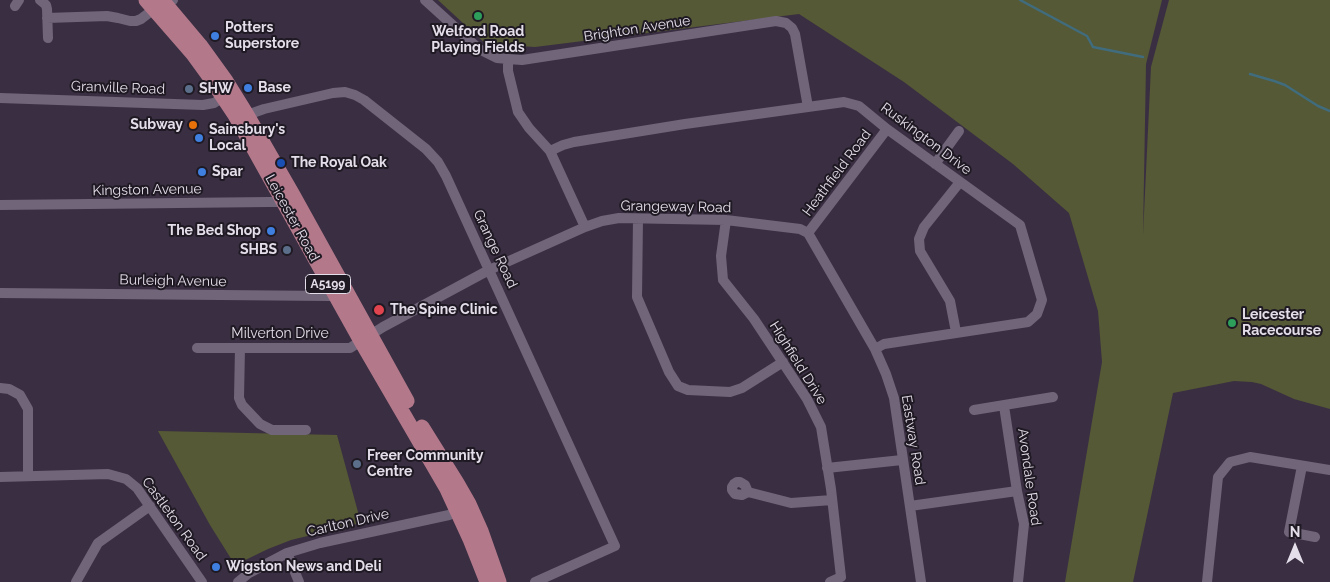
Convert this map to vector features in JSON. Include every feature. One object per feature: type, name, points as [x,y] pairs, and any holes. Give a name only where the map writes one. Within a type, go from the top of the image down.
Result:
[{"type":"main road","name":"Leicester Road","points":[[160,3],[200,45],[366,338],[457,483],[470,539],[487,582]]},
{"type":"main road","name":"Leicester Road","points":[[228,95],[247,115],[288,198]]},
{"type":"main road","name":"Leicester Road","points":[[463,508],[481,531],[499,582]]},
{"type":"street","points":[[40,0],[46,5],[48,38]]},
{"type":"street","name":"Brighton Avenue","points":[[425,0],[479,49],[497,58],[508,60],[522,60],[776,21],[792,28],[795,34],[808,107]]},
{"type":"street","points":[[47,18],[107,16],[136,21],[160,3]]},
{"type":"street","points":[[508,60],[508,71],[518,112],[529,128],[550,151],[585,228]]},
{"type":"street","name":"Grange Road","points":[[247,115],[264,109],[345,92],[364,100],[426,149],[438,162],[615,546],[535,582]]},
{"type":"street","name":"Granville Road","points":[[0,98],[203,105],[214,103],[228,95]]},
{"type":"street","name":"Ruskington Drive","points":[[550,151],[574,142],[685,124],[844,102],[859,106],[887,129],[1020,225],[1042,300],[1037,314],[1028,322],[884,344],[875,348]]},
{"type":"street","name":"Heathfield Road","points":[[808,233],[887,129]]},
{"type":"street","points":[[935,164],[959,131]]},
{"type":"street","points":[[956,332],[950,301],[920,251],[919,239],[924,227],[960,182]]},
{"type":"street","name":"Kingston Avenue","points":[[0,205],[269,202],[288,198]]},
{"type":"street","name":"Grangeway Road","points":[[366,338],[489,270],[602,221],[619,218],[726,220],[800,229],[808,233]]},
{"type":"street","points":[[638,218],[637,297],[669,372],[678,386],[688,390],[730,392],[742,388],[783,362]]},
{"type":"street","name":"Highfield Drive","points":[[726,220],[721,256],[723,280],[783,362],[807,399],[821,427],[841,580],[830,582]]},
{"type":"street","name":"Eastway Road","points":[[808,233],[875,348],[894,398],[921,582]]},
{"type":"street","name":"Burleigh Avenue","points":[[0,293],[330,296],[339,291]]},
{"type":"street","name":"Milverton Drive","points":[[197,348],[350,348],[366,338]]},
{"type":"street","points":[[240,348],[239,398],[242,405],[260,424],[272,430],[306,430]]},
{"type":"street","points":[[0,388],[9,389],[20,395],[28,409],[28,476]]},
{"type":"street","points":[[974,410],[1053,397]]},
{"type":"street","name":"Avondale Road","points":[[1004,406],[1024,524],[1018,582]]},
{"type":"street","points":[[1207,582],[1218,477],[1230,462],[1250,457],[1330,470]]},
{"type":"street","points":[[827,468],[902,460]]},
{"type":"street","points":[[1302,466],[1289,532],[1315,537]]},
{"type":"street","name":"Castleton Road","points":[[0,476],[108,474],[126,479],[137,488],[202,582]]},
{"type":"street","points":[[910,506],[1017,491]]},
{"type":"street","points":[[748,492],[791,502],[832,500]]},
{"type":"street","points":[[76,582],[98,543],[150,506]]},
{"type":"street","name":"Carlton Drive","points":[[238,582],[249,573],[287,553],[320,542],[449,515],[463,508]]},
{"type":"street","points":[[287,553],[299,582]]},
{"type":"green space","points":[[438,0],[1162,0],[1146,64],[1143,235],[1151,67],[1169,0],[1330,0],[1330,409],[1294,399],[1261,384],[1252,382],[1234,381],[1173,393],[1133,582],[1065,582],[1102,362],[1098,311],[1069,213],[1013,164],[904,82],[799,14],[535,47],[490,44],[488,46]]},
{"type":"green space","points":[[158,431],[337,435],[361,523],[291,540],[235,565],[210,525]]},
{"type":"waterway","points":[[1020,0],[1087,36],[1093,47],[1143,57]]},
{"type":"waterway","points":[[1250,74],[1285,85],[1318,106],[1330,111]]},
{"type":"place","name":"Welford Road Playing Fields","points":[[478,16]]},
{"type":"place","name":"Potters Superstore","points":[[215,36]]},
{"type":"place","name":"Base","points":[[248,88]]},
{"type":"place","name":"SHW","points":[[189,89]]},
{"type":"place","name":"Subway","points":[[193,125]]},
{"type":"place","name":"Sainsbury's Local","points":[[199,138]]},
{"type":"place","name":"The Royal Oak","points":[[281,163]]},
{"type":"place","name":"Spar","points":[[202,172]]},
{"type":"place","name":"The Bed Shop","points":[[271,231]]},
{"type":"place","name":"SHBS","points":[[287,250]]},
{"type":"place","name":"The Spine Clinic","points":[[379,310]]},
{"type":"place","name":"Leicester Racecourse","points":[[1232,323]]},
{"type":"place","name":"Freer Community Centre","points":[[357,464]]},
{"type":"place","name":"Wigston News and Deli","points":[[216,567]]}]
